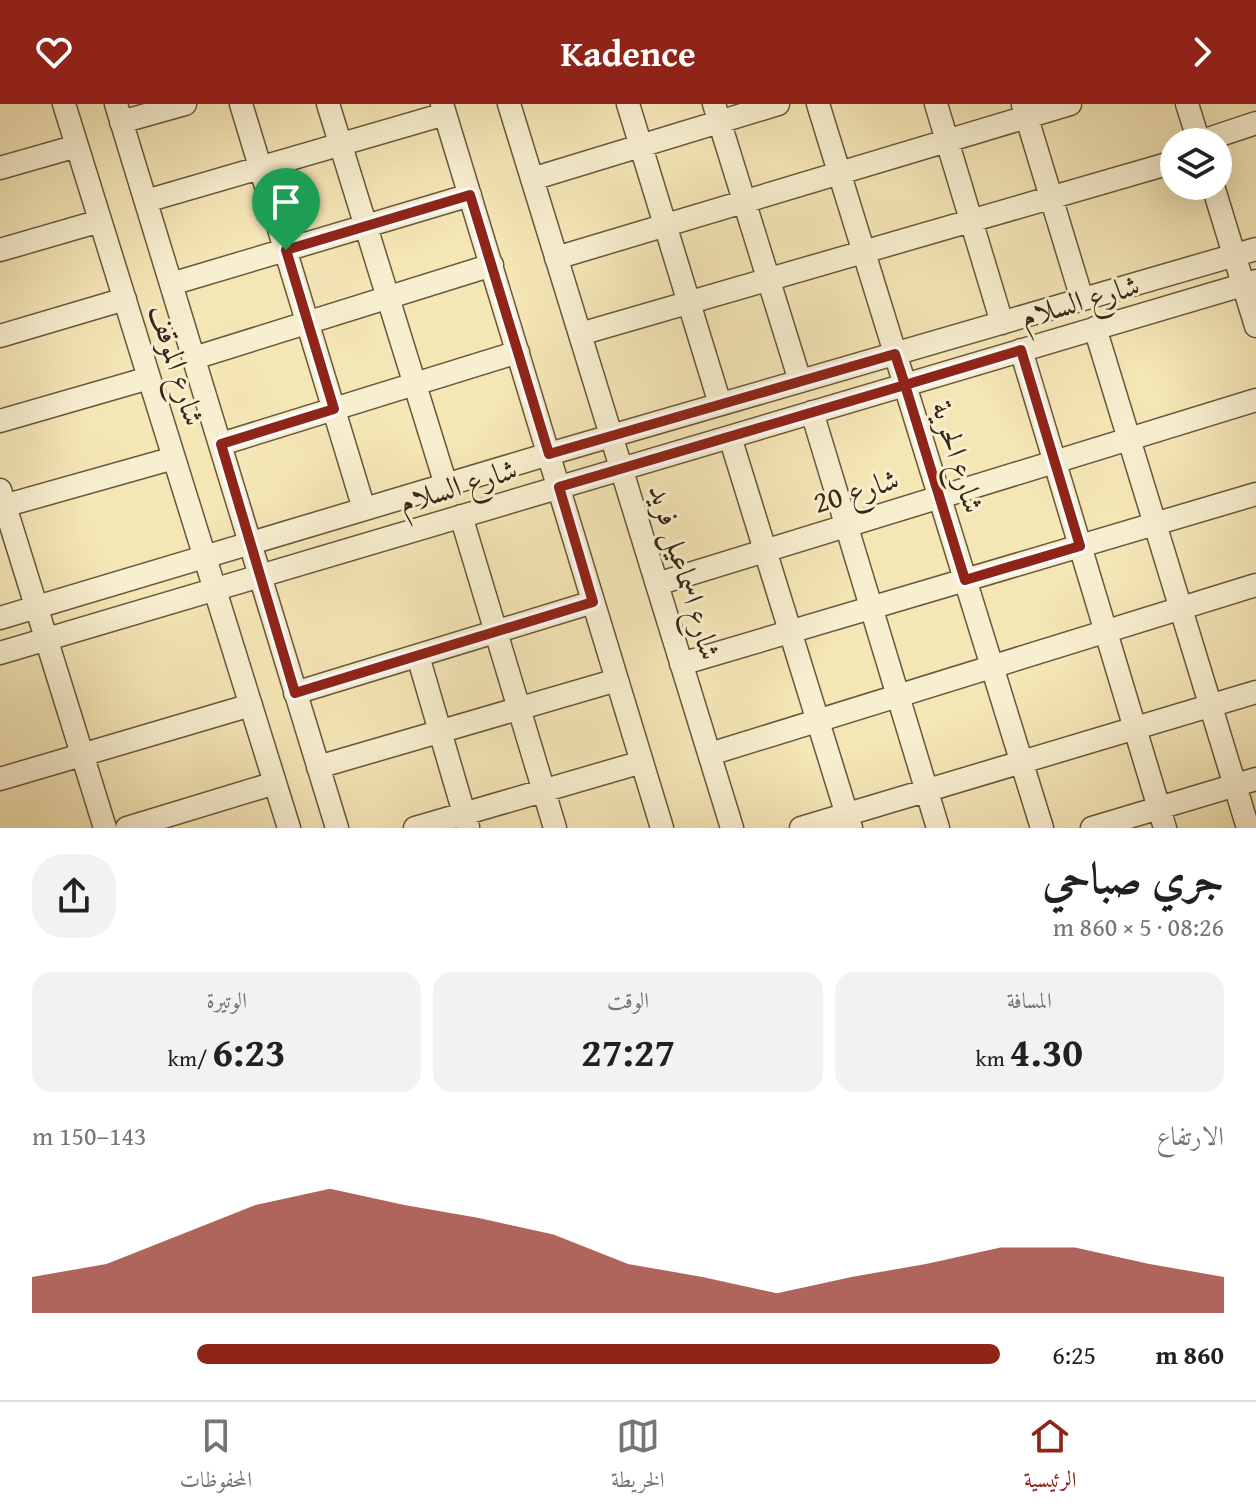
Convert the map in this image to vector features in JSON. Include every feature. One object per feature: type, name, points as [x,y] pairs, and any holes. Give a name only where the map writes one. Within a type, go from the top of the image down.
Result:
[{"type":"street","name":"شارع الموقف","points":[[64,104],[289,828]]},
{"type":"street","points":[[119,113],[185,104]]},
{"type":"street","points":[[241,104],[364,509]]},
{"type":"street","points":[[328,104],[446,485]]},
{"type":"street","name":"شارع اسماعيل فريد","points":[[509,104],[732,828]]},
{"type":"street","points":[[628,104],[720,404]]},
{"type":"street","points":[[532,179],[640,145],[717,113],[778,104]]},
{"type":"street","name":"شارع الحرية","points":[[818,104],[1042,828]]},
{"type":"street","points":[[936,104],[1002,323]]},
{"type":"street","points":[[556,258],[947,141],[1024,110],[1070,104]]},
{"type":"street","points":[[1187,104],[1195,128]]},
{"type":"street","points":[[146,201],[341,144],[444,109],[662,828]]},
{"type":"street","points":[[1024,110],[1082,299]]},
{"type":"street","name":"شارع الموقف","points":[[119,113],[337,828]]},
{"type":"street","points":[[717,113],[800,381]]},
{"type":"street","points":[[1232,131],[1256,123]]},
{"type":"street","points":[[0,168],[77,146]]},
{"type":"street","points":[[580,334],[1160,166]]},
{"type":"street","points":[[171,284],[470,195]]},
{"type":"street","points":[[1220,200],[1245,252],[1256,326]]},
{"type":"street","points":[[0,250],[100,221]]},
{"type":"street","name":"شارع السلام","points":[[0,618],[549,454],[1245,252]]},
{"type":"street","points":[[194,358],[492,265]]},
{"type":"street","name":"شارع السلام","points":[[0,653],[1250,282]]},
{"type":"street","points":[[0,336],[125,299]]},
{"type":"street","points":[[1095,328],[1210,705],[1245,782],[1248,828]]},
{"type":"street","points":[[1021,350],[1162,818]]},
{"type":"street","points":[[221,444],[518,352]]},
{"type":"street","points":[[0,421],[149,378]]},
{"type":"street","name":"شارع 20","points":[[657,584],[1256,400]]},
{"type":"street","points":[[812,412],[938,828]]},
{"type":"street","points":[[730,437],[848,821]]},
{"type":"street","points":[[105,828],[2,501],[174,458]]},
{"type":"street","points":[[681,664],[1256,494]]},
{"type":"street","points":[[461,516],[555,828]]},
{"type":"street","points":[[710,754],[1256,585]]},
{"type":"street","points":[[295,693],[593,602]]},
{"type":"street","points":[[418,656],[466,821]]},
{"type":"street","points":[[318,767],[617,680]]},
{"type":"street","points":[[801,828],[848,821],[927,790],[1256,692]]},
{"type":"street","points":[[0,779],[251,705]]},
{"type":"street","points":[[415,828],[466,821],[544,791],[642,762]]},
{"type":"street","points":[[1092,828],[1162,818],[1245,782]]},
{"type":"street","points":[[127,828],[275,783]]},
{"type":"route","points":[[286,250],[334,409],[221,444],[295,693],[593,602],[559,487],[905,385],[965,580],[1080,546],[1021,350],[905,385],[895,354],[549,454],[470,195],[286,250]]}]
